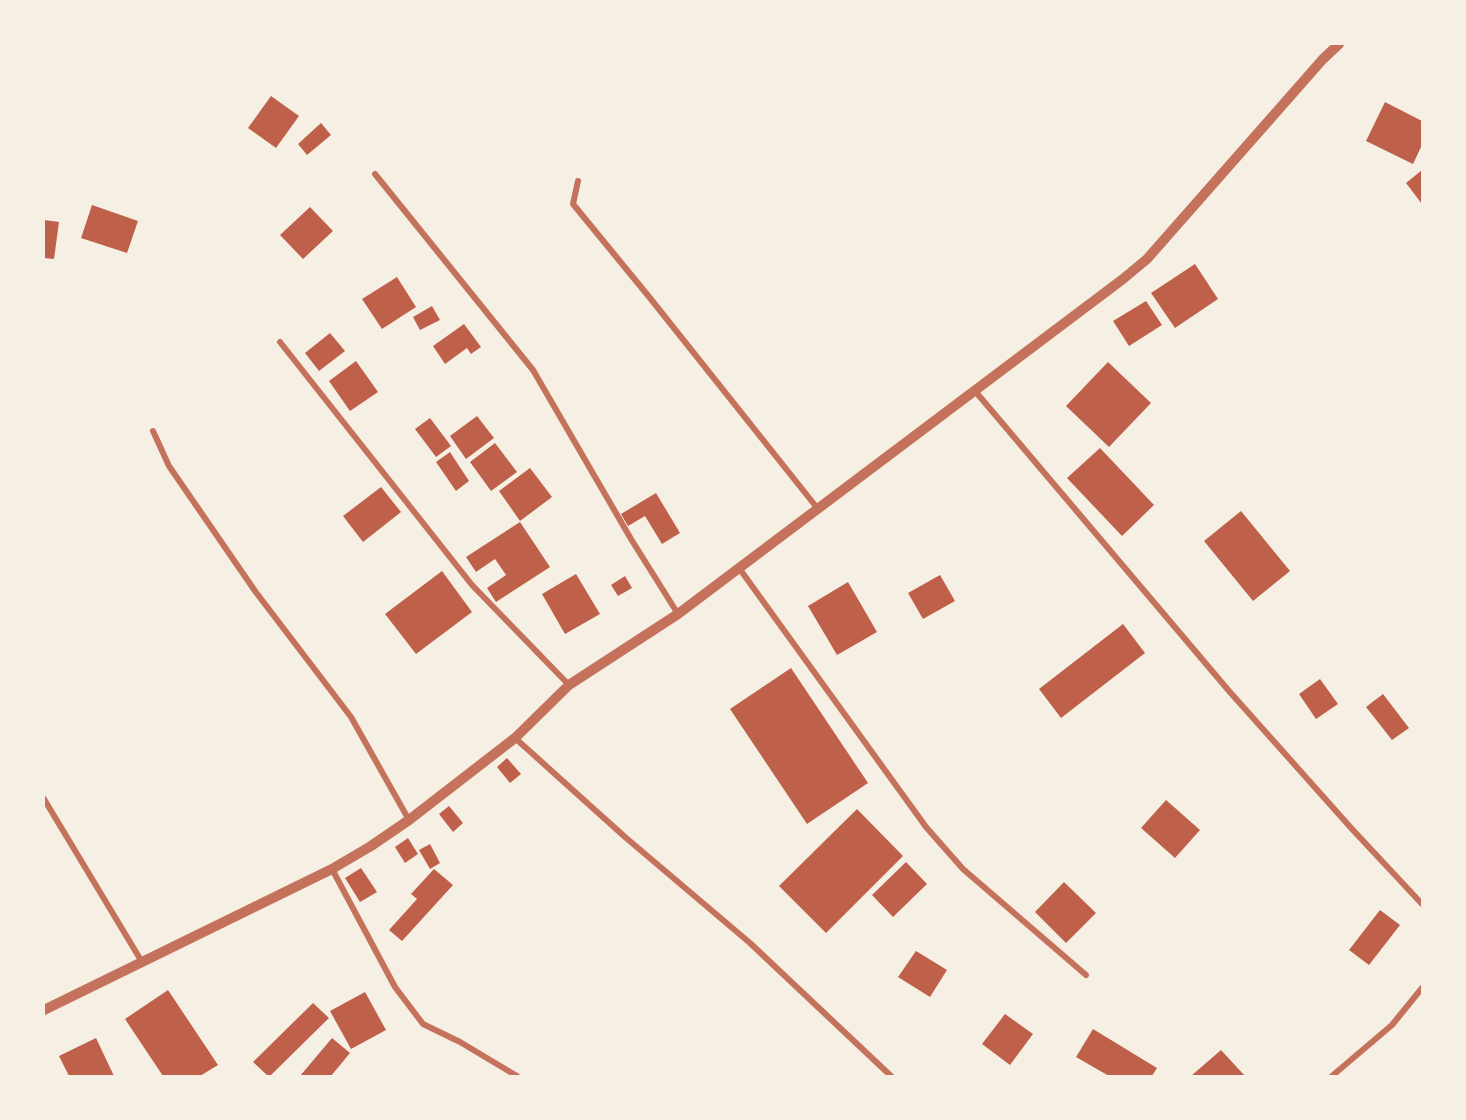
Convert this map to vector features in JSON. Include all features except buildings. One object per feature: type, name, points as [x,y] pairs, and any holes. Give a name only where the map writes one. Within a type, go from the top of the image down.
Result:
[{"type":"street","points":[[44,1010],[332,868],[371,846],[409,820],[515,738],[569,685],[678,614],[1147,259],[1315,68],[1339,44]]},
{"type":"street","points":[[375,174],[532,370],[678,614]]},
{"type":"street","points":[[578,181],[573,204],[651,298],[818,509]]},
{"type":"street","points":[[279,342],[472,585],[569,685]]},
{"type":"street","points":[[975,391],[1229,691],[1422,904]]},
{"type":"street","points":[[153,431],[169,466],[255,591],[351,717],[409,820]]},
{"type":"street","points":[[740,568],[926,827],[963,868],[1086,975]]},
{"type":"street","points":[[515,738],[625,837],[750,943],[891,1077]]},
{"type":"street","points":[[44,799],[142,962]]},
{"type":"street","points":[[332,868],[395,987],[423,1024],[460,1042],[517,1077]]},
{"type":"street","points":[[1332,1077],[1392,1025],[1422,988]]}]
